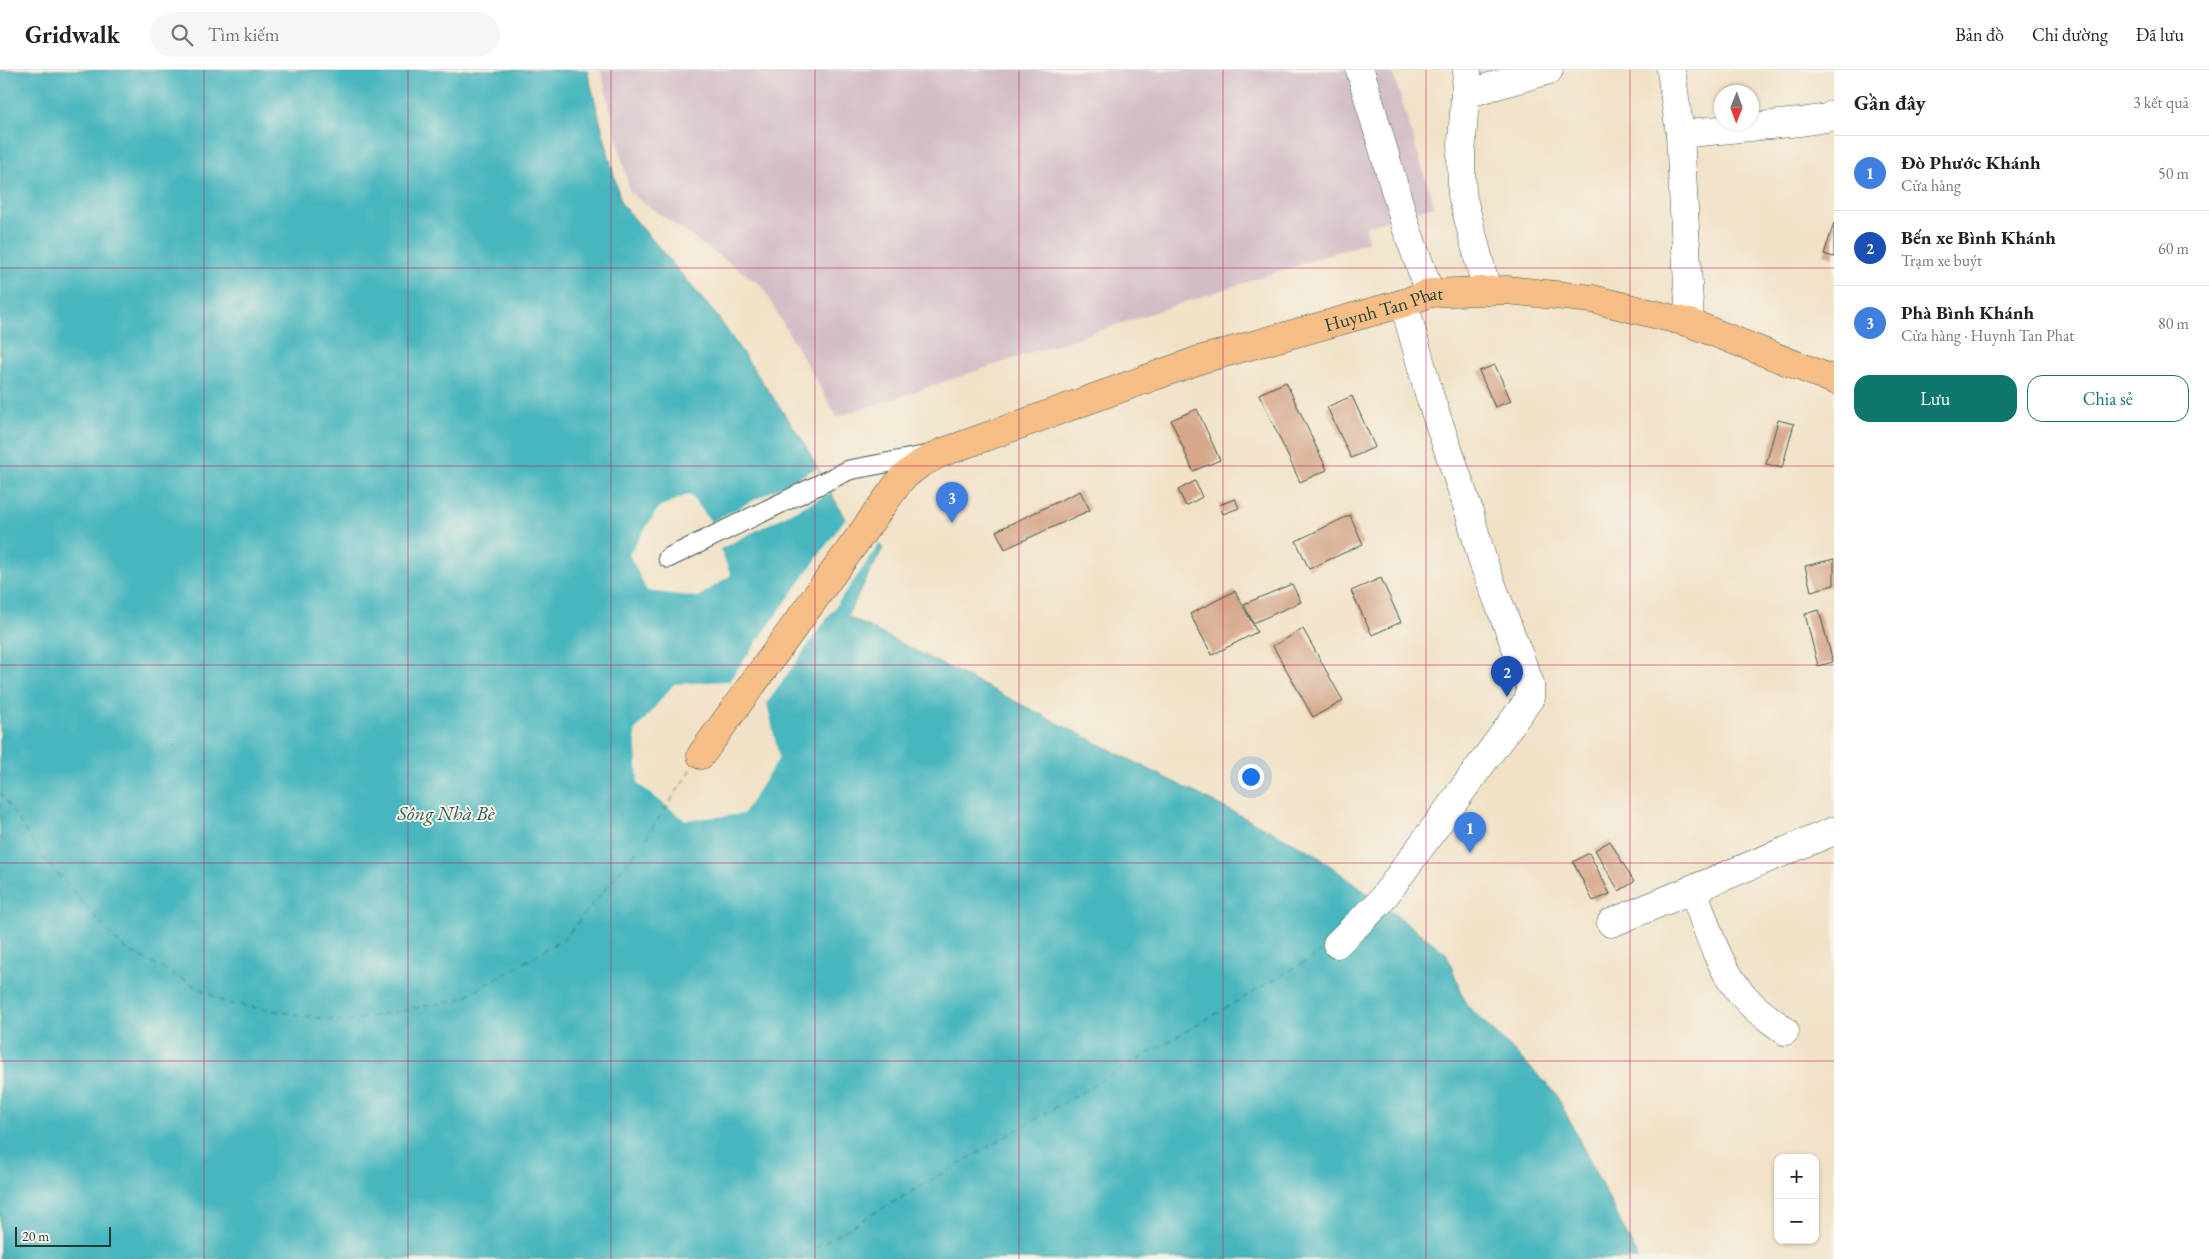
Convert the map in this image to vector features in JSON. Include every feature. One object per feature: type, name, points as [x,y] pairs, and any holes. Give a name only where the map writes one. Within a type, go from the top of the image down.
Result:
[{"type":"main road","name":"Huynh Tan Phat","points":[[701,756],[902,478],[920,464],[941,452],[1199,360],[1404,303],[1430,293],[1507,290],[1593,299],[1690,323],[1834,380]]},
{"type":"street","points":[[1360,70],[1406,227],[1430,293]]},
{"type":"street","points":[[1487,291],[1462,195],[1460,155],[1466,82],[1549,70]]},
{"type":"street","points":[[1671,70],[1680,134],[1690,323]]},
{"type":"street","points":[[1680,134],[1800,122],[1827,118],[1834,114]]},
{"type":"street","points":[[1337,944],[1387,893],[1530,698],[1530,684],[1483,562],[1468,508],[1430,397],[1404,303]]},
{"type":"street","points":[[1611,923],[1834,831]]},
{"type":"street","points":[[1693,888],[1706,928],[1730,978],[1748,1002],[1785,1031]]},
{"type":"lane","points":[[668,558],[848,470],[941,452]]},
{"type":"shaded area","points":[[601,70],[1392,70],[1434,206],[1366,226],[1368,242],[837,417],[761,285],[630,193]]},
{"type":"water","name":"Sông Nhà Bè","points":[[0,70],[587,70],[621,203],[717,316],[803,441],[845,519],[883,548],[847,616],[1312,852],[1446,953],[1466,1004],[1555,1092],[1639,1259],[0,1259]]},
{"type":"pier","points":[[817,468],[830,493],[720,549],[731,575],[698,597],[647,591],[629,554],[659,507],[690,494],[711,522]]},
{"type":"pier","points":[[845,519],[879,545],[767,703],[779,758],[743,814],[685,820],[638,784],[635,731],[674,684],[729,681]]},
{"type":"building","points":[[1834,223],[1834,257],[1824,254]]},
{"type":"building","points":[[1495,365],[1511,401],[1495,407],[1479,371]]},
{"type":"building","points":[[1286,382],[1327,470],[1300,482],[1259,394]]},
{"type":"building","points":[[1352,396],[1375,447],[1351,458],[1327,407]]},
{"type":"building","points":[[1197,409],[1220,460],[1193,471],[1171,420]]},
{"type":"building","points":[[1778,420],[1794,424],[1782,468],[1766,464]]},
{"type":"building","points":[[1195,481],[1202,497],[1186,506],[1178,490]]},
{"type":"building","points":[[1080,491],[1090,510],[1005,549],[996,531]]},
{"type":"building","points":[[1235,499],[1239,508],[1223,514],[1219,505]]},
{"type":"building","points":[[1350,515],[1363,544],[1309,569],[1296,541]]},
{"type":"building","points":[[1834,559],[1834,585],[1811,591],[1805,566]]},
{"type":"building","points":[[1381,578],[1401,622],[1372,635],[1351,591]]},
{"type":"building","points":[[1292,584],[1301,602],[1253,623],[1244,604]]},
{"type":"building","points":[[1235,591],[1257,632],[1212,655],[1190,614]]},
{"type":"building","points":[[1819,610],[1833,662],[1818,666],[1805,614]]},
{"type":"building","points":[[1303,629],[1343,701],[1313,717],[1273,646]]},
{"type":"building","points":[[1610,841],[1634,882],[1619,891],[1595,850]]},
{"type":"building","points":[[1589,853],[1610,894],[1593,901],[1573,862]]},
{"type":"ferry route","points":[[0,792],[42,856],[121,946],[226,1003],[344,1022],[461,999],[564,939],[640,847],[693,767]]},
{"type":"ferry route","points":[[796,1259],[1325,950]]},
{"type":"place","name":"Phà Bình Khánh","points":[[952,523]]},
{"type":"place","name":"Bến xe Bình Khánh","points":[[1507,697]]},
{"type":"place","name":"Đò Phước Khánh","points":[[1470,853]]}]
